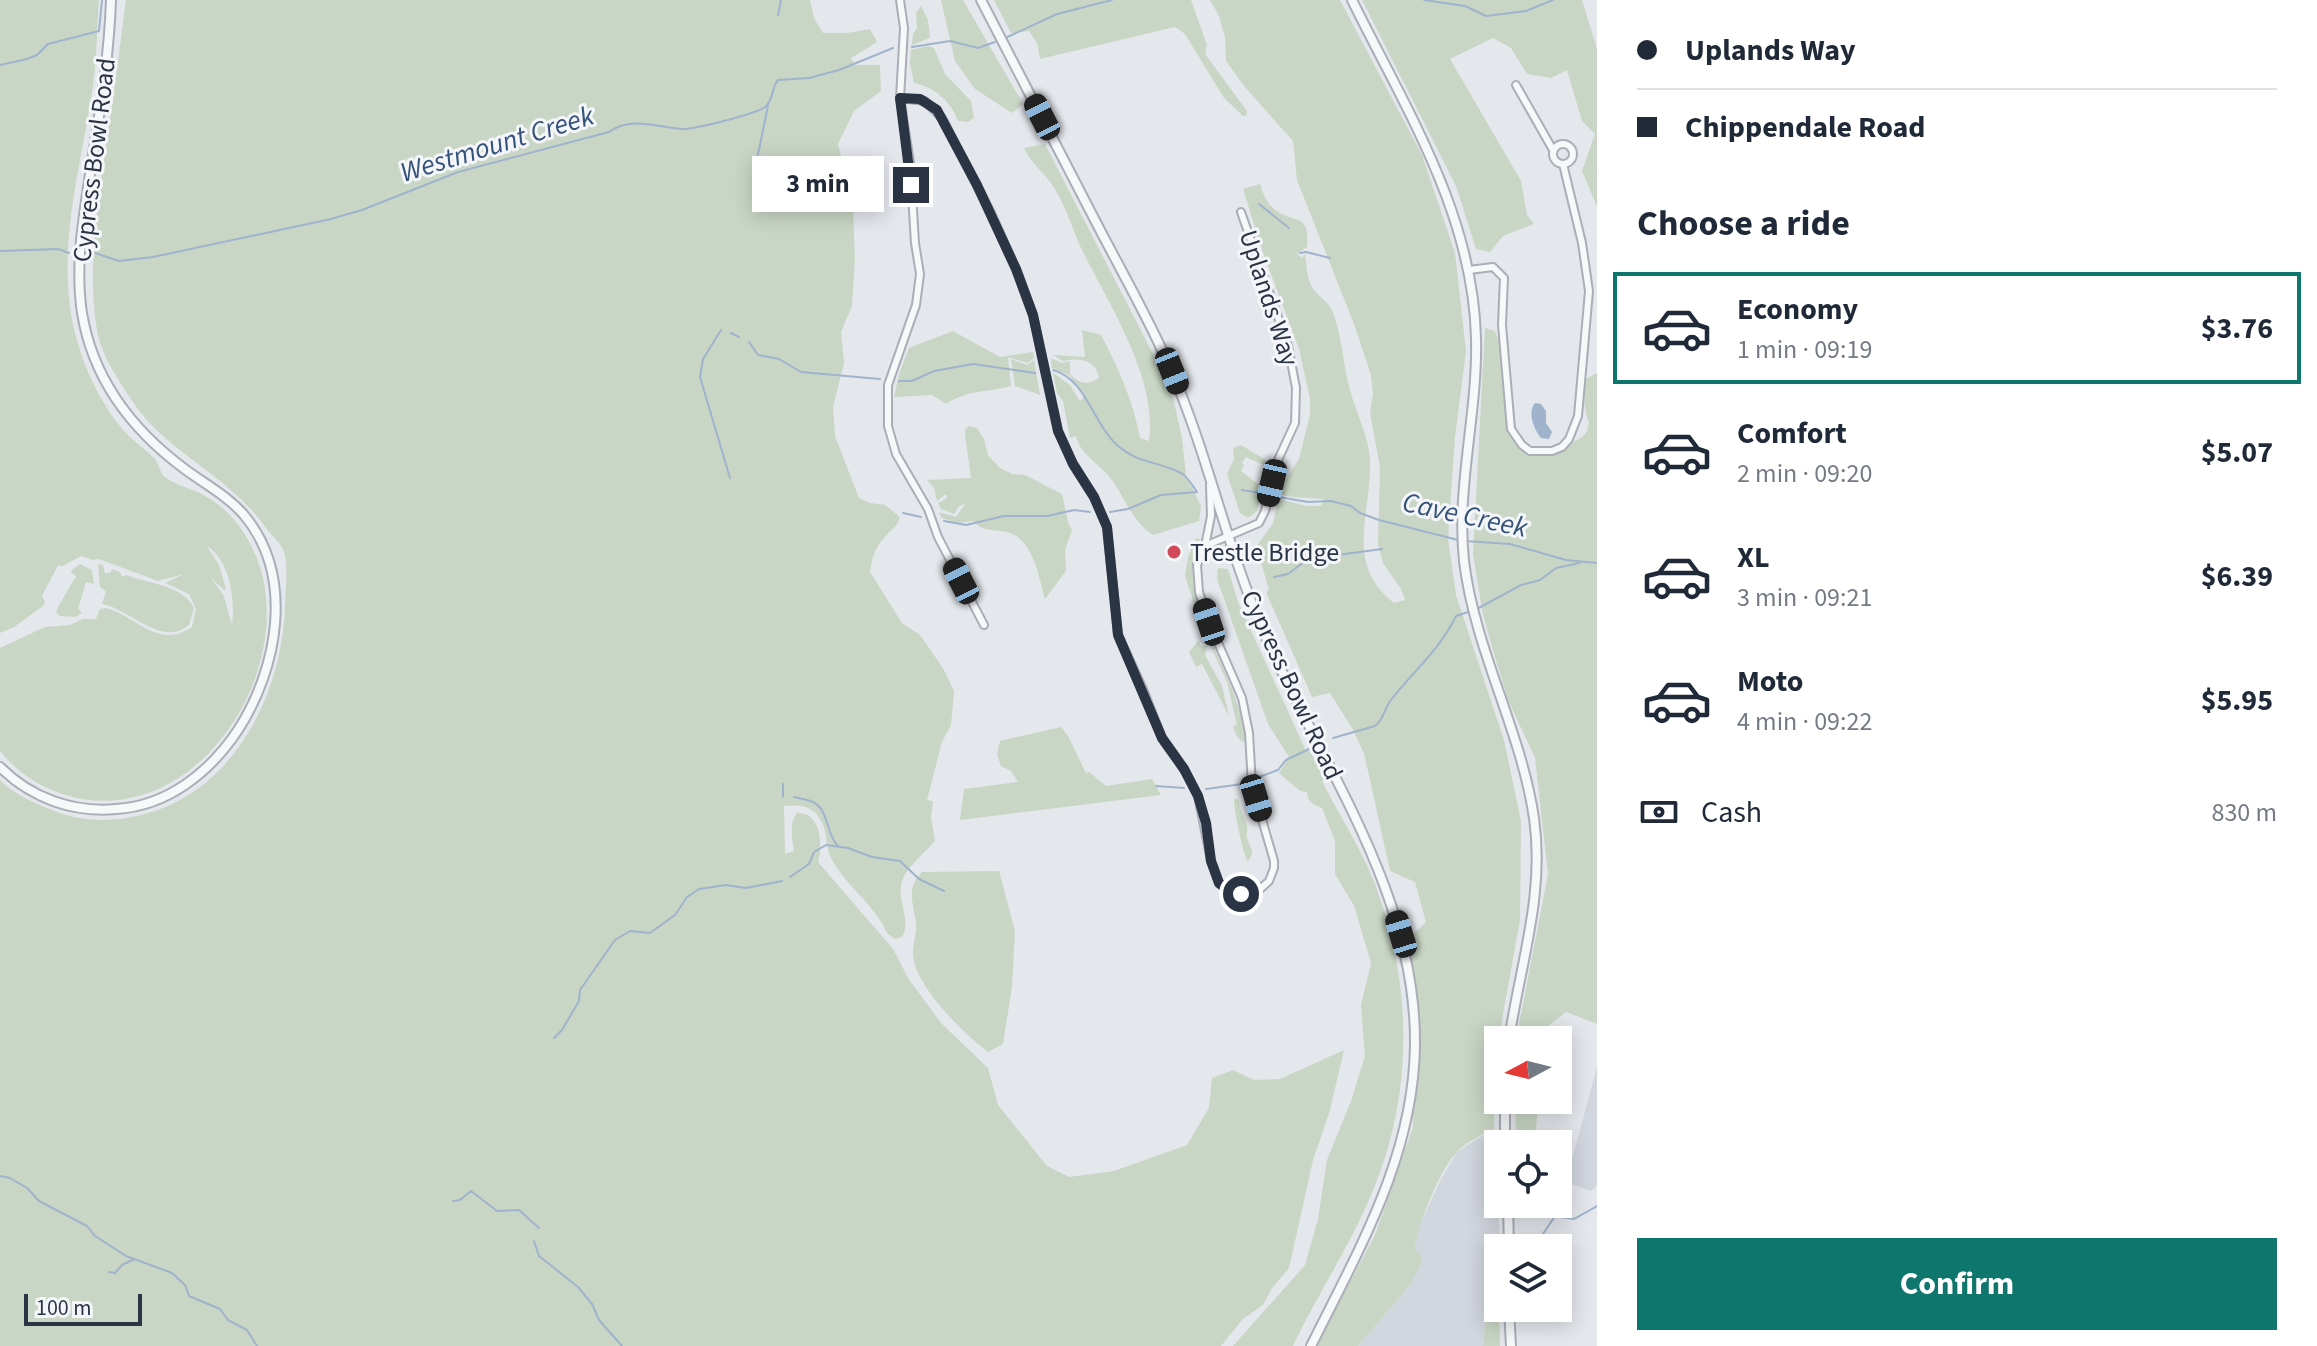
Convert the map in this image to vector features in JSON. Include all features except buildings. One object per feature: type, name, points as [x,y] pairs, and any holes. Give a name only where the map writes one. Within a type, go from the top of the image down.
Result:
[{"type":"street","name":"Cypress Bowl Road","points":[[0,767],[33,792],[60,804],[93,810],[119,809],[166,796],[205,770],[224,750],[258,694],[273,643],[275,589],[270,563],[258,539],[243,514],[155,446],[127,417],[105,381],[86,331],[80,297],[80,249],[103,88],[111,0]]},
{"type":"street","points":[[900,0],[904,28],[900,98],[910,162],[920,286],[890,375],[886,396],[888,426],[896,454],[928,509],[938,537],[984,625]]},
{"type":"street","name":"Cypress Bowl Road","points":[[981,0],[1156,337],[1186,406],[1266,639],[1383,879],[1401,934],[1412,990],[1413,1075],[1398,1156],[1379,1208],[1311,1346]]},
{"type":"street","points":[[1352,0],[1439,175],[1457,222],[1473,295],[1476,360],[1463,497],[1465,564],[1481,642],[1525,775],[1536,840],[1535,904],[1512,1026]]},
{"type":"street","points":[[1469,270],[1493,267],[1504,278],[1502,325],[1511,429],[1530,451],[1548,452],[1560,448],[1569,439],[1578,416],[1589,291],[1582,243],[1563,164],[1554,159],[1553,150],[1516,85]]},
{"type":"street","points":[[900,98],[920,99],[937,110],[967,163],[1016,269],[1033,315],[1058,431],[1068,457],[1094,497],[1107,527],[1118,635],[1162,738],[1198,796],[1206,823],[1211,861],[1219,883],[1236,894],[1248,894],[1269,881],[1274,861],[1252,785],[1249,733],[1242,698],[1199,592],[1197,565],[1205,546],[1211,516],[1210,477]]},
{"type":"street","points":[[1553,150],[1562,143],[1571,147],[1572,158],[1563,164]]},
{"type":"street","name":"Uplands Way","points":[[1205,546],[1256,525],[1262,519],[1277,462],[1295,423],[1296,388],[1288,346],[1241,212]]},
{"type":"street","points":[[1510,1322],[1511,1346]]},
{"type":"shaded area","points":[[1597,1067],[1597,1185],[1591,1191],[1572,1184],[1572,1160]]},
{"type":"shaded area","points":[[1484,1134],[1484,1218],[1499,1218],[1499,1234],[1484,1234],[1483,1346],[1358,1346],[1411,1284],[1417,1232],[1457,1152]]},
{"type":"green space","points":[[0,0],[99,0],[94,74],[68,251],[70,307],[77,342],[90,377],[118,424],[155,459],[165,477],[219,505],[243,532],[259,564],[267,606],[263,649],[250,691],[229,729],[200,762],[165,786],[125,799],[82,799],[58,793],[36,782],[17,769],[0,751],[0,648],[45,627],[96,619],[100,609],[106,608],[148,630],[169,635],[180,633],[192,627],[196,609],[189,594],[165,583],[184,574],[158,581],[99,559],[81,556],[63,566],[58,565],[42,596],[43,606],[0,633]],"holes":[[[207,546],[215,553],[230,582],[232,625],[224,596],[211,578],[226,589],[219,565]]]},
{"type":"green space","points":[[126,0],[810,0],[814,18],[823,33],[870,29],[877,42],[851,58],[855,65],[880,65],[881,91],[854,111],[838,144],[842,160],[842,187],[853,209],[855,258],[852,306],[841,332],[844,363],[833,407],[835,436],[859,498],[885,505],[900,517],[877,547],[870,572],[902,623],[920,635],[943,668],[954,691],[951,725],[942,742],[927,800],[933,801],[931,817],[935,841],[912,865],[902,881],[905,930],[902,937],[895,939],[887,933],[875,913],[837,868],[815,812],[798,806],[784,806],[785,854],[794,851],[794,817],[797,813],[805,814],[816,823],[818,830],[818,862],[893,949],[908,978],[941,1023],[988,1068],[998,1105],[1047,1166],[1069,1177],[1114,1171],[1187,1145],[1209,1108],[1212,1078],[1233,1070],[1254,1080],[1280,1079],[1344,1050],[1330,1110],[1313,1160],[1289,1268],[1272,1288],[1263,1305],[1243,1319],[1221,1346],[0,1346],[0,780],[34,803],[88,819],[110,820],[141,815],[173,803],[202,786],[226,763],[246,736],[274,674],[282,640],[286,565],[281,546],[243,502],[150,423],[114,373],[99,339],[93,276],[95,228]]},
{"type":"green space","points":[[941,0],[963,0],[1023,104],[1012,113],[975,89],[955,61]]},
{"type":"green space","points":[[994,0],[1191,0],[1207,45],[1205,54],[1247,115],[1243,116],[1224,98],[1185,34],[1175,27],[1040,59],[1037,43],[1029,31],[1011,33]]},
{"type":"green space","points":[[1210,0],[1340,0],[1422,155],[1455,253],[1466,351],[1455,437],[1448,539],[1456,595],[1504,740],[1521,821],[1520,920],[1501,1026],[1484,1026],[1484,1114],[1494,1114],[1494,1128],[1484,1130],[1484,1134],[1465,1145],[1450,1160],[1430,1198],[1420,1227],[1415,1249],[1423,1258],[1411,1284],[1358,1346],[1316,1346],[1375,1235],[1413,1127],[1408,939],[1426,922],[1415,882],[1390,871],[1364,753],[1352,728],[1330,693],[1312,697],[1266,592],[1269,589],[1256,547],[1273,523],[1278,499],[1321,506],[1323,499],[1279,494],[1299,459],[1310,415],[1310,399],[1299,349],[1243,189],[1260,184],[1271,206],[1301,221],[1306,229],[1307,247],[1297,254],[1302,258],[1305,254],[1311,285],[1333,312],[1350,390],[1369,451],[1370,480],[1364,537],[1369,571],[1378,588],[1394,603],[1405,600],[1383,563],[1378,544],[1380,467],[1370,413],[1373,394],[1371,375],[1297,180],[1293,141],[1226,61],[1225,37]]},
{"type":"green space","points":[[1362,0],[1582,0],[1597,49],[1597,207],[1582,171],[1595,134],[1582,121],[1567,70],[1551,78],[1527,74],[1511,48],[1493,38],[1450,59],[1521,181],[1527,215],[1534,224],[1503,236],[1490,252],[1476,249],[1456,186]]},
{"type":"green space","points":[[921,6],[928,20],[930,38],[912,45],[917,28],[916,13]]},
{"type":"green space","points":[[928,46],[934,48],[945,74],[971,101],[974,118],[968,122],[958,121],[946,101],[929,88],[914,83],[911,50]]},
{"type":"green space","points":[[1045,144],[1173,398],[1186,475],[1201,506],[1199,521],[1153,535],[1133,515],[1114,482],[1085,452],[1076,436],[1070,438],[1063,401],[1057,393],[1053,373],[1070,385],[1080,401],[1085,396],[1069,375],[1052,368],[1051,358],[1062,363],[1070,361],[1070,374],[1081,382],[1088,383],[1099,378],[1094,367],[1086,361],[1075,359],[1063,361],[1053,355],[1085,357],[1082,330],[1101,335],[1125,385],[1140,438],[1149,441],[1150,417],[1139,367],[1117,317],[1057,193],[1024,148]]},
{"type":"green space","points":[[1485,328],[1495,331],[1499,343],[1508,428],[1515,441],[1528,453],[1554,453],[1585,434],[1589,422],[1584,402],[1586,379],[1597,373],[1597,1024],[1566,1012],[1548,1026],[1519,1026],[1548,874],[1535,758],[1508,700],[1483,615],[1473,554]]},
{"type":"green space","points":[[953,331],[1000,357],[1033,352],[1034,358],[1027,363],[1008,357],[1011,386],[970,394],[946,404],[932,395],[894,397],[909,348]]},
{"type":"green space","points":[[1011,359],[1027,365],[1034,360],[1040,395],[1015,386]]},
{"type":"green space","points":[[969,426],[977,428],[988,455],[1000,468],[1012,474],[1025,475],[1062,494],[1072,530],[1065,550],[1066,571],[1045,599],[1032,555],[1015,535],[983,528],[973,521],[957,523],[942,518],[939,512],[956,517],[965,504],[959,506],[954,514],[941,509],[938,503],[947,498],[946,494],[937,501],[934,488],[927,480],[971,478],[965,435]]},
{"type":"green space","points":[[1241,445],[1269,462],[1268,467],[1246,457],[1242,463],[1241,471],[1258,484],[1266,475],[1257,511],[1248,518],[1240,513],[1227,474],[1234,459],[1233,448]]},
{"type":"green space","points":[[1196,538],[1200,539],[1193,563],[1194,588],[1200,613],[1232,690],[1241,716],[1245,742],[1238,738],[1233,726],[1237,725],[1227,682],[1200,622],[1185,576],[1188,557]]},
{"type":"green space","points":[[80,564],[92,570],[94,584],[86,582],[78,609],[82,613],[75,617],[60,616],[56,612],[58,607],[76,576],[71,573],[72,570]]},
{"type":"green space","points":[[98,564],[103,565],[105,573],[110,573],[112,569],[120,572],[122,577],[126,575],[155,583],[182,594],[194,608],[189,625],[179,631],[157,630],[102,604],[106,591],[100,587]]},
{"type":"green space","points":[[1218,568],[1228,569],[1238,602],[1306,751],[1310,751],[1325,780],[1322,781],[1370,872],[1387,921],[1401,998],[1402,1075],[1387,1151],[1356,1228],[1293,1346],[1233,1346],[1305,1265],[1318,1219],[1327,1160],[1365,1056],[1361,1005],[1371,963],[1354,906],[1335,874],[1335,841],[1322,808],[1311,802],[1307,792],[1300,791],[1279,773],[1289,757],[1268,724],[1217,579]]},
{"type":"green space","points":[[1198,641],[1201,646],[1207,646],[1205,655],[1222,686],[1229,716],[1202,664],[1196,667],[1189,652]]},
{"type":"green space","points":[[1061,727],[1086,773],[1089,772],[1106,786],[1152,779],[1161,795],[960,820],[964,789],[1018,782],[1011,771],[1001,766],[997,755],[1000,741]]},
{"type":"green space","points":[[1234,798],[1239,800],[1247,825],[1252,852],[1248,861],[1239,830]]},
{"type":"green space","points":[[999,871],[1015,931],[1012,987],[1003,1044],[988,1052],[942,1008],[922,980],[913,951],[916,924],[912,890],[922,872]]},
{"type":"green space","points":[[1515,1114],[1537,1114],[1536,1130],[1516,1130]]},
{"type":"green space","points":[[1485,1322],[1499,1322],[1500,1346],[1483,1346]]},
{"type":"water","points":[[1535,403],[1541,404],[1546,411],[1546,423],[1552,432],[1549,439],[1541,438],[1534,426],[1532,411]]},
{"type":"waterway","points":[[0,65],[37,55],[48,44],[99,31],[102,0]]},
{"type":"waterway","points":[[778,15],[781,0]]},
{"type":"waterway","name":"Westmount Creek","points":[[1003,39],[1057,14],[1112,0]]},
{"type":"waterway","name":"Westmount Creek","points":[[1424,0],[1465,6],[1486,16],[1526,11],[1553,0]]},
{"type":"waterway","name":"Westmount Creek","points":[[912,47],[950,41],[978,48],[995,42]]},
{"type":"waterway","name":"Westmount Creek","points":[[95,253],[119,261],[153,257],[331,219],[458,172],[609,132],[626,124],[681,129],[724,121],[765,107],[778,80],[809,78],[839,70],[893,48]]},
{"type":"waterway","points":[[757,159],[768,106]]},
{"type":"waterway","points":[[1259,204],[1289,228]]},
{"type":"waterway","name":"Westmount Creek","points":[[0,251],[58,249],[69,253]]},
{"type":"waterway","points":[[1300,253],[1330,258]]},
{"type":"waterway","points":[[721,330],[703,359],[700,377],[730,478]]},
{"type":"waterway","points":[[731,333],[739,337]]},
{"type":"waterway","points":[[749,342],[758,355],[779,359],[801,372],[880,379]]},
{"type":"waterway","points":[[899,381],[912,381],[934,371],[973,364],[1035,373]]},
{"type":"waterway","points":[[1053,370],[1064,374],[1080,390],[1106,432],[1121,448],[1137,458],[1181,473],[1197,492],[1161,495],[1128,509],[1110,512]]},
{"type":"waterway","name":"Cave Creek","points":[[1242,490],[1261,493]]},
{"type":"waterway","name":"Cave Creek","points":[[1279,497],[1308,502],[1331,501],[1351,506],[1379,520],[1458,540]]},
{"type":"waterway","name":"Cave Creek","points":[[944,521],[966,525],[1004,516],[1047,516],[1074,510],[1090,512]]},
{"type":"waterway","name":"Cave Creek","points":[[903,513],[921,517]]},
{"type":"waterway","name":"Cave Creek","points":[[1465,541],[1510,544],[1566,560],[1597,563]]},
{"type":"waterway","points":[[1274,577],[1288,574],[1308,559],[1382,549]]},
{"type":"waterway","points":[[1477,609],[1521,585],[1540,580],[1556,568],[1579,563]]},
{"type":"waterway","points":[[1333,738],[1375,726],[1391,700],[1442,640],[1456,616],[1471,611]]},
{"type":"waterway","points":[[1259,777],[1278,770],[1286,760],[1309,749]]},
{"type":"waterway","points":[[783,784],[783,797]]},
{"type":"waterway","points":[[1206,789],[1242,784]]},
{"type":"waterway","points":[[1156,786],[1184,788]]},
{"type":"waterway","points":[[794,797],[818,805],[839,847]]},
{"type":"waterway","points":[[790,877],[809,864],[814,852],[826,845],[900,861],[919,879],[944,891]]},
{"type":"waterway","points":[[554,1038],[579,1001],[580,990],[615,940],[630,931],[650,933],[675,915],[687,897],[699,889],[726,885],[746,888],[782,881]]},
{"type":"waterway","points":[[0,1176],[10,1178],[27,1188],[39,1201],[87,1226],[95,1236],[126,1256],[172,1273],[185,1285],[189,1296],[220,1309],[228,1320],[247,1330],[257,1346]]},
{"type":"waterway","points":[[453,1201],[460,1200],[471,1191],[497,1211],[519,1210],[539,1228]]},
{"type":"waterway","points":[[1543,1234],[1555,1216],[1574,1219],[1597,1206]]},
{"type":"waterway","points":[[534,1241],[539,1256],[578,1287],[592,1304],[599,1320],[622,1346]]},
{"type":"waterway","points":[[109,1272],[115,1273],[134,1259]]},
{"type":"place","name":"Trestle Bridge","points":[[1174,552]]},
{"type":"route","points":[[911,185],[900,98],[913,97],[932,105],[942,118],[1016,269],[1033,315],[1050,405],[1064,449],[1094,497],[1107,527],[1118,635],[1167,748],[1193,783],[1206,823],[1211,861],[1219,883],[1229,891],[1241,894]]}]
